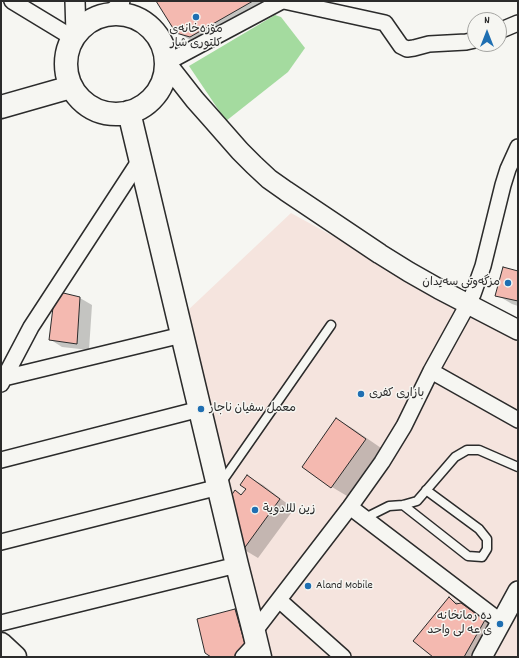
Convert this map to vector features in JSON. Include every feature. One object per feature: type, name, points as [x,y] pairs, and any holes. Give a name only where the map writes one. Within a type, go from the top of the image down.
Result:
[{"type":"main road","points":[[115,8],[123,14],[137,18],[149,26],[161,42],[164,49],[166,63],[164,79],[156,94],[144,106],[129,112],[112,114],[96,110],[82,100],[71,87],[67,75],[66,63],[68,50],[74,36],[85,24],[115,8]]},
{"type":"main road","points":[[1,107],[71,87]]},
{"type":"main road","points":[[129,112],[219,487],[237,565],[253,647]]},
{"type":"main road","points":[[1,644],[15,657]]},
{"type":"street","points":[[12,1],[74,36],[76,1]]},
{"type":"street","points":[[467,42],[429,44],[407,49],[401,46],[385,23],[283,1],[166,63],[195,100],[240,151],[269,179],[380,254],[415,275],[518,330]]},
{"type":"street","points":[[507,28],[518,23]]},
{"type":"street","points":[[253,647],[279,600],[382,462],[404,426],[431,371],[468,304],[483,266],[508,169],[518,147]]},
{"type":"street","points":[[2,381],[31,327],[140,160]]},
{"type":"street","points":[[2,381],[182,335]]},
{"type":"street","points":[[431,371],[518,420]]},
{"type":"street","points":[[1,460],[200,408]]},
{"type":"street","points":[[1,542],[219,487]]},
{"type":"street","points":[[350,506],[500,622]]},
{"type":"street","points":[[1,623],[237,565]]},
{"type":"street","points":[[482,657],[518,591]]},
{"type":"street","points":[[279,600],[343,657]]},
{"type":"lane","points":[[219,487],[332,325]]},
{"type":"lane","points":[[365,518],[389,506],[403,505],[417,501],[455,457],[467,450],[479,450],[518,467]]},
{"type":"lane","points":[[403,505],[468,556],[482,557],[487,549],[487,539],[479,529],[426,490]]},
{"type":"shaded area","name":"بازاری کفری","points":[[291,213],[518,338],[518,657],[270,657],[186,312]]},
{"type":"green space","points":[[275,15],[281,17],[305,48],[288,72],[226,121],[189,66]]},
{"type":"building","name":"مۆزەخانەی کلتوری شار","points":[[156,1],[253,1],[190,37],[176,33]]},
{"type":"building","name":"مزگەوتی سەیدان","points":[[503,267],[518,271],[518,301],[495,296]]},
{"type":"building","points":[[55,291],[80,297],[77,344],[49,340]]},
{"type":"building","points":[[336,418],[366,439],[331,488],[302,467]]},
{"type":"building","points":[[247,475],[280,499],[243,550],[229,499],[235,490],[241,495],[246,489],[240,485]]},
{"type":"building","points":[[449,597],[456,604],[461,603],[485,620],[464,657],[433,657],[413,641]]},
{"type":"building","points":[[235,609],[245,644],[234,657],[211,657],[205,653],[197,619]]},
{"type":"place","name":"مۆزەخانەی کلتوری شار","points":[[196,17]]},
{"type":"place","name":"مزگەوتی سەیدان","points":[[508,283]]},
{"type":"place","name":"بازاری کفری","points":[[361,394]]},
{"type":"place","name":"معمل سفيان ناجار","points":[[201,409]]},
{"type":"place","name":"زین للادویة","points":[[255,510]]},
{"type":"place","name":"Aland Mobile","points":[[308,586]]},
{"type":"place","name":"ده رمانخانه ى عه لى واحد","points":[[500,624]]}]
